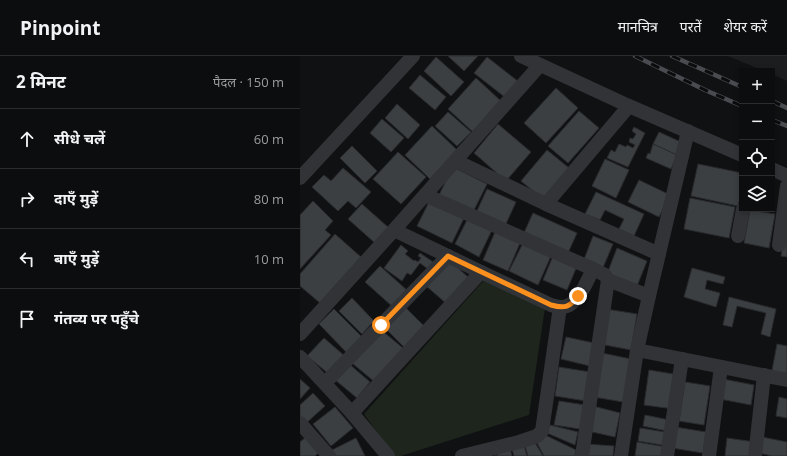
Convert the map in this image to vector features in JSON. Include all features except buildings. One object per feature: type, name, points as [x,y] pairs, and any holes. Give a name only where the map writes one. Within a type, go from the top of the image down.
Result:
[{"type":"street","points":[[300,178],[413,56]]},
{"type":"street","points":[[521,56],[629,106],[739,154]]},
{"type":"street","points":[[300,334],[426,195],[540,65]]},
{"type":"street","points":[[546,204],[629,106]]},
{"type":"street","points":[[621,456],[637,350],[648,296],[688,131]]},
{"type":"street","points":[[456,161],[546,204],[659,254]]},
{"type":"street","points":[[775,170],[787,176]]},
{"type":"street","points":[[779,245],[787,186]]},
{"type":"street","points":[[426,195],[593,269],[605,275],[608,280],[648,296]]},
{"type":"street","points":[[738,236],[742,212]]},
{"type":"street","points":[[394,230],[551,305],[560,307],[566,307],[573,303],[593,269]]},
{"type":"street","points":[[325,383],[448,256]]},
{"type":"street","points":[[352,413],[481,272]]},
{"type":"street","points":[[582,456],[608,280]]},
{"type":"street","points":[[462,456],[519,442],[537,436],[542,430],[560,307]]},
{"type":"street","points":[[637,350],[787,380]]},
{"type":"street","points":[[300,357],[352,413],[388,456]]},
{"type":"street","points":[[667,456],[682,359]]},
{"type":"street","points":[[709,456],[721,367]]},
{"type":"street","points":[[756,456],[764,375]]},
{"type":"street","points":[[300,423],[330,456]]},
{"type":"shaded area","points":[[728,56],[787,56],[787,81],[775,75],[775,68],[757,68]]},
{"type":"shaded area","points":[[485,279],[545,308],[529,415],[401,456],[394,456],[364,414]]},
{"type":"railway","points":[[635,56],[739,105]]},
{"type":"railway","points":[[672,56],[739,86]]},
{"type":"railway","points":[[775,102],[787,108]]},
{"type":"railway","points":[[775,121],[787,126]]},
{"type":"route","points":[[381,325],[448,256],[551,305],[566,307],[573,303],[578,296]]}]
